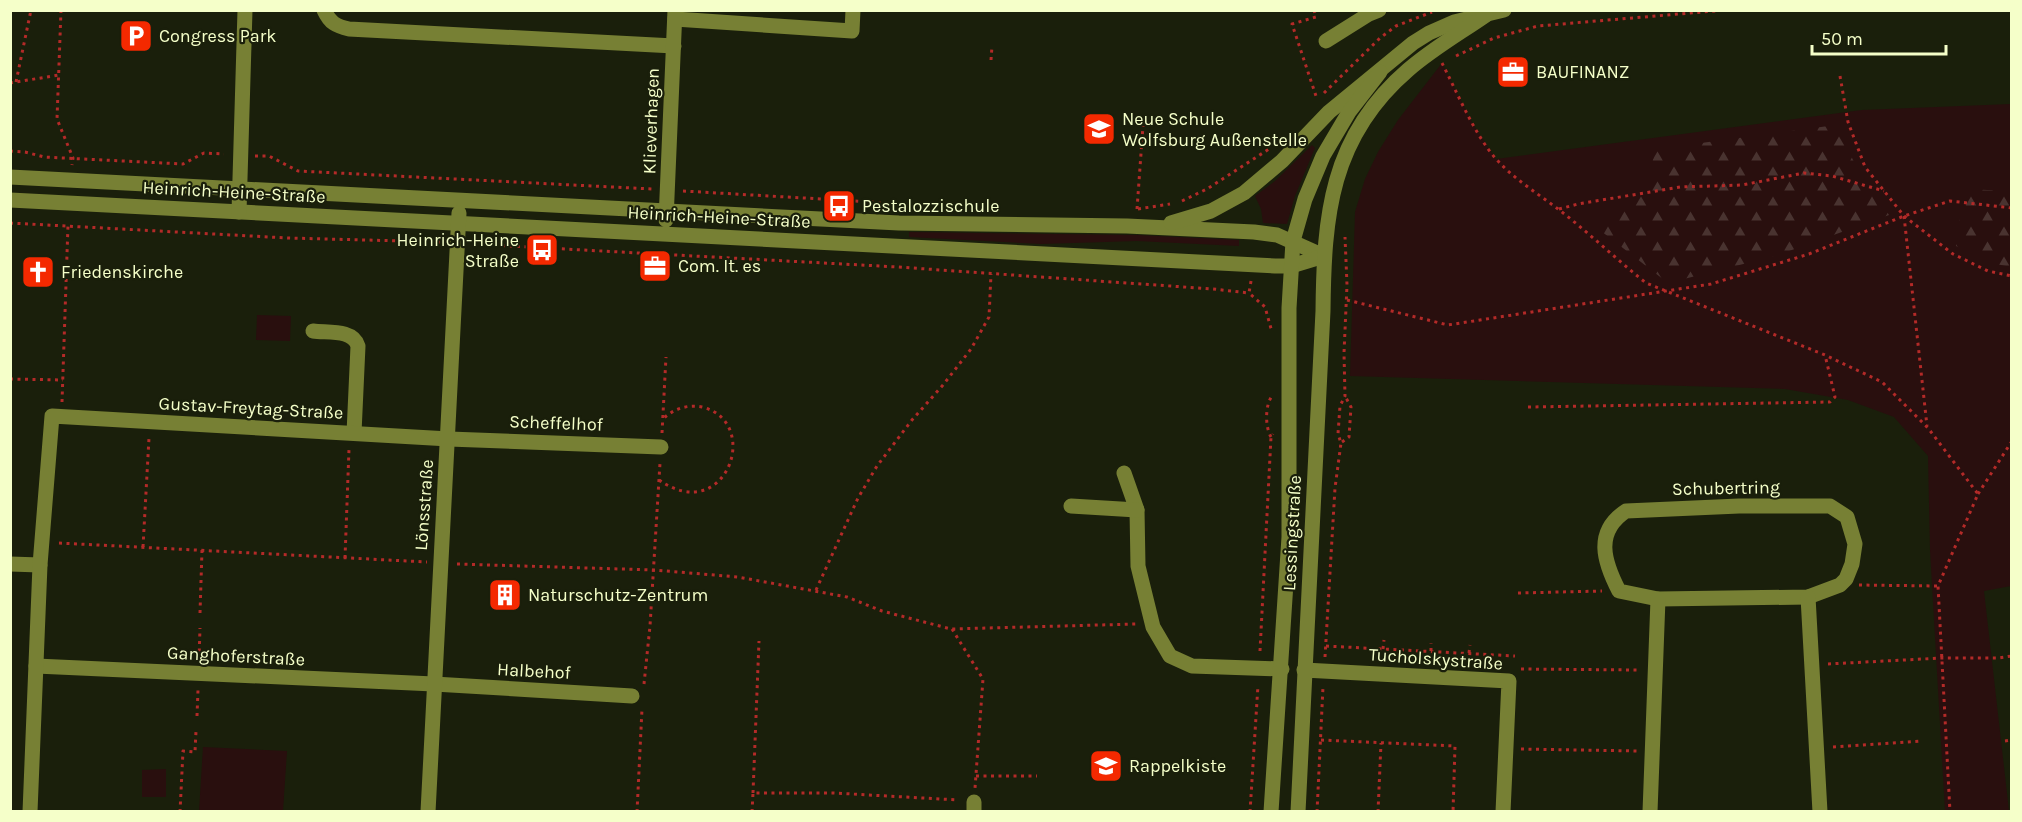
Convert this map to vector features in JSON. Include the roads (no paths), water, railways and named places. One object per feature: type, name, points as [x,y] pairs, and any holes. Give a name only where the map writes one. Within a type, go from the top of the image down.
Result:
[{"type":"street","points":[[239,212],[245,10]]},
{"type":"street","points":[[324,10],[328,19],[335,26],[349,29],[674,46]]},
{"type":"street","points":[[675,15],[852,31],[853,10]]},
{"type":"street","points":[[1326,41],[1379,10]]},
{"type":"street","points":[[1380,72],[1429,33],[1454,22],[1504,10]]},
{"type":"street","name":"Klieverhagen","points":[[665,234],[675,15]]},
{"type":"street","name":"Lessingstraße","points":[[1298,812],[1323,318],[1324,256],[1330,206],[1337,176],[1350,143],[1368,113],[1407,70],[1486,15]]},
{"type":"street","name":"Lessingstraße","points":[[1271,812],[1289,537],[1288,364],[1293,241],[1305,199],[1323,156],[1349,112],[1380,72]]},
{"type":"street","name":"Heinrich-Heine-Straße","points":[[1157,227],[1211,211],[1244,193],[1282,161],[1329,112],[1380,72]]},
{"type":"street","name":"Heinrich-Heine-Straße","points":[[10,177],[899,223],[1157,227],[1254,232],[1277,235],[1324,256]]},
{"type":"street","name":"Heinrich-Heine-Straße","points":[[10,200],[1291,266],[1324,256]]},
{"type":"street","name":"Lönsstraße","points":[[428,812],[460,201]]},
{"type":"street","points":[[313,331],[351,335],[356,339],[358,346],[352,433]]},
{"type":"street","name":"Gustav-Freytag-Straße","points":[[40,565],[52,416],[448,439]]},
{"type":"street","name":"Scheffelhof","points":[[448,439],[661,447]]},
{"type":"street","points":[[1124,473],[1137,510],[1138,566],[1153,627],[1170,656],[1192,666],[1282,669]]},
{"type":"street","points":[[1071,506],[1137,510]]},
{"type":"street","name":"Schubertring","points":[[1658,599],[1619,591],[1611,576],[1605,556],[1605,543],[1614,519],[1626,512],[1739,506],[1830,506],[1847,517],[1855,544],[1852,564],[1846,579],[1840,585],[1808,597]]},
{"type":"street","points":[[10,564],[40,565],[30,812]]},
{"type":"street","points":[[1650,812],[1658,599],[1808,597],[1820,812]]},
{"type":"street","name":"Ganghoferstraße","points":[[36,666],[434,684]]},
{"type":"street","name":"Tucholskystraße","points":[[1304,670],[1509,681],[1503,812]]},
{"type":"street","name":"Halbehof","points":[[434,684],[632,696]]},
{"type":"place","name":"Congress Park","points":[[136,36]]},
{"type":"place","name":"BAUFINANZ","points":[[1513,72]]},
{"type":"place","name":"Neue Schule Wolfsburg Außenstelle","points":[[1099,129]]},
{"type":"place","name":"Pestalozzischule","points":[[839,206]]},
{"type":"place","name":"Heinrich-Heine Straße","points":[[542,250]]},
{"type":"place","name":"Com. It. es","points":[[655,266]]},
{"type":"place","name":"Friedenskirche","points":[[38,272]]},
{"type":"place","name":"Naturschutz-Zentrum","points":[[505,595]]},
{"type":"place","name":"Rappelkiste","points":[[1106,766]]}]
